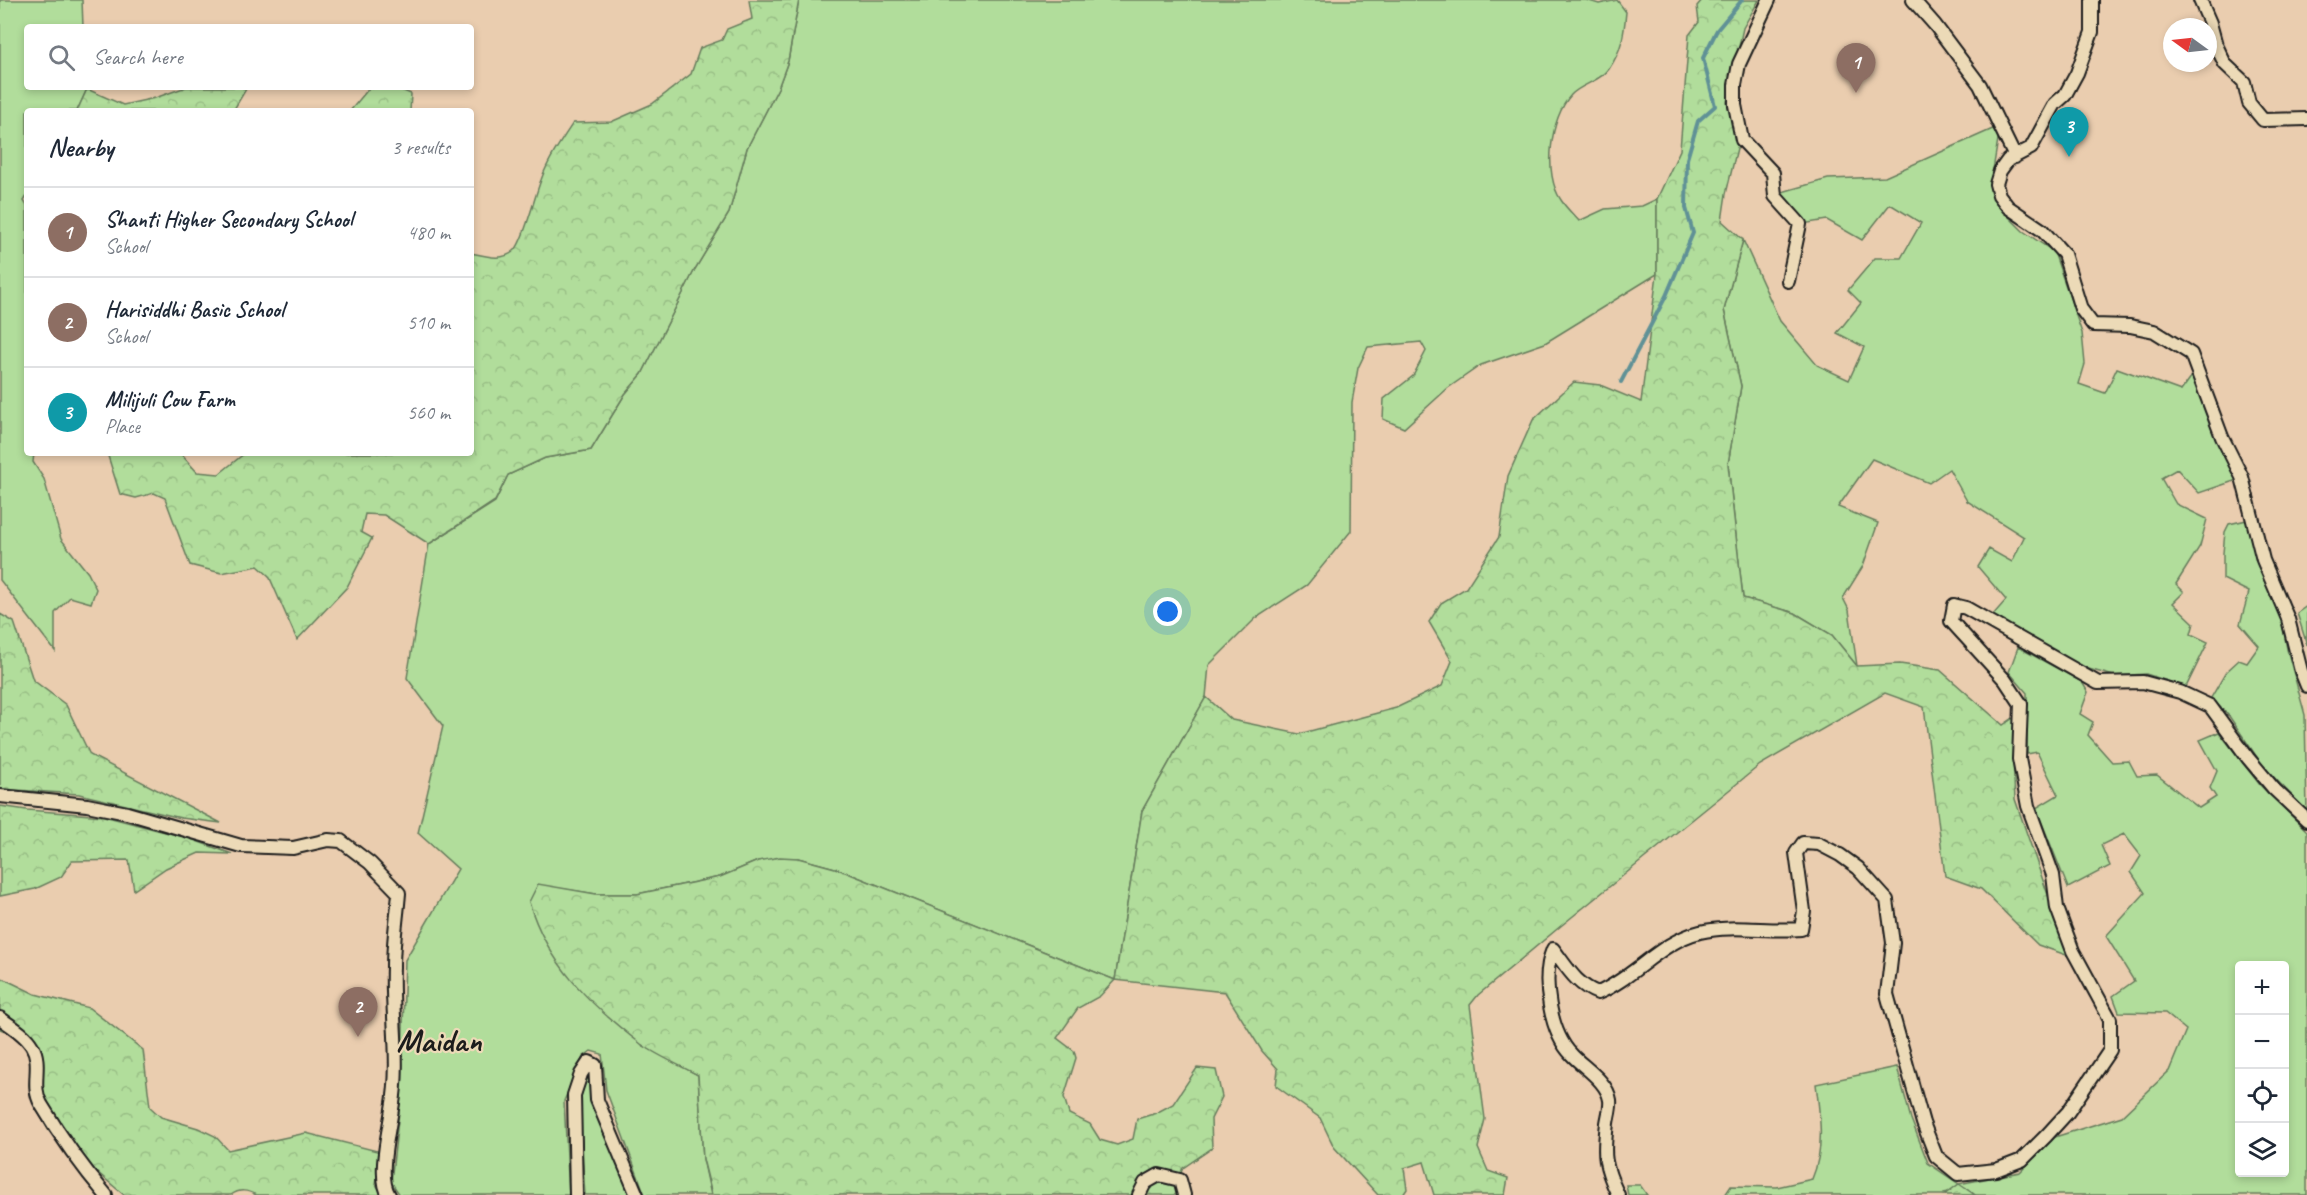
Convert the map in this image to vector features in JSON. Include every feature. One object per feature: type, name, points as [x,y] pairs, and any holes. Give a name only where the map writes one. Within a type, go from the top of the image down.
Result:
[{"type":"street","points":[[1769,0],[1739,64],[1735,85],[1735,105],[1742,140],[1773,174],[1775,196],[1800,224],[1788,281]]},
{"type":"street","points":[[1913,0],[1935,25],[1980,85],[2015,157]]},
{"type":"street","points":[[2092,0],[2092,32],[2078,73],[2065,95],[2055,104],[2031,148],[2008,160],[2000,171],[1996,184],[1999,195],[2020,216],[2042,230],[2064,254],[2081,309],[2094,325],[2130,326],[2154,331],[2191,354],[2222,437],[2242,477],[2263,560],[2288,620],[2307,686]]},
{"type":"street","points":[[2200,0],[2225,64],[2244,82],[2249,103],[2263,120],[2307,119]]},
{"type":"street","points":[[1618,1195],[1606,1171],[1604,1148],[1610,1100],[1604,1086],[1571,1054],[1557,1035],[1551,1015],[1549,984],[1553,950],[1585,988],[1598,993],[1617,985],[1661,949],[1699,932],[1725,928],[1777,931],[1801,929],[1804,911],[1796,853],[1803,843],[1819,843],[1840,855],[1858,868],[1887,900],[1893,943],[1887,994],[1923,1123],[1936,1156],[1958,1174],[1996,1170],[2022,1160],[2068,1112],[2110,1050],[2110,1019],[2073,951],[2058,908],[2053,875],[2028,806],[2019,759],[2022,704],[2005,680],[1951,621],[1954,606],[1966,608],[2098,683],[2143,682],[2180,692],[2210,706],[2268,782],[2307,820]]},
{"type":"street","points":[[0,796],[87,805],[127,813],[241,846],[293,848],[328,840],[341,841],[370,863],[399,893],[393,967],[396,1023],[393,1105],[386,1144],[385,1188],[389,1195]]},
{"type":"street","points":[[0,1018],[32,1046],[37,1062],[35,1089],[40,1103],[81,1165],[106,1195]]},
{"type":"street","points":[[576,1195],[574,1095],[589,1062],[595,1065],[597,1100],[638,1195]]},
{"type":"street","points":[[1139,1195],[1145,1183],[1159,1175],[1180,1180],[1184,1195]]},
{"type":"green space","points":[[0,0],[82,0],[83,24],[24,24],[24,90],[87,90],[78,108],[24,108],[24,456],[34,456],[33,462],[44,479],[61,539],[88,573],[96,589],[91,603],[70,597],[55,613],[55,651],[0,580]]},
{"type":"green space","points":[[749,0],[799,0],[788,61],[778,88],[747,148],[729,213],[695,269],[642,374],[625,394],[591,450],[545,458],[508,475],[495,501],[429,544],[384,515],[365,514],[361,532],[372,538],[347,587],[297,640],[269,576],[258,566],[221,573],[190,565],[165,498],[154,493],[136,498],[120,494],[108,456],[183,456],[197,472],[219,474],[241,456],[474,456],[474,254],[499,257],[515,250],[526,228],[544,173],[573,123],[611,122],[652,104],[691,74],[700,48],[722,40],[727,29],[752,19]]},
{"type":"green space","points":[[799,0],[1586,0],[1599,4],[1617,0],[1626,12],[1620,48],[1609,69],[1596,80],[1575,91],[1564,105],[1558,117],[1551,146],[1552,176],[1561,200],[1579,221],[1605,209],[1642,206],[1657,199],[1657,274],[1545,343],[1481,365],[1448,388],[1404,428],[1383,419],[1384,399],[1413,376],[1426,351],[1421,342],[1368,347],[1358,368],[1352,402],[1351,531],[1307,585],[1256,618],[1209,665],[1206,697],[1142,811],[1115,980],[835,868],[798,858],[758,861],[720,877],[637,894],[596,894],[538,885],[642,1045],[698,1075],[703,1159],[711,1195],[645,1195],[606,1090],[602,1054],[591,1051],[583,1057],[564,1101],[569,1195],[400,1195],[391,1182],[401,1094],[405,960],[458,869],[418,833],[443,726],[407,678],[429,544],[495,502],[508,475],[545,458],[591,450],[625,394],[642,374],[695,269],[729,213],[747,148],[778,88],[788,61]]},
{"type":"green space","points":[[1702,0],[1759,0],[1743,28],[1727,102],[1738,144],[1722,221],[1743,240],[1724,310],[1741,386],[1728,464],[1743,598],[1795,613],[1832,635],[1857,666],[1900,664],[1940,670],[2003,725],[2016,716],[2018,727],[2013,759],[2015,799],[2069,956],[2038,945],[1981,889],[1945,876],[1924,707],[1885,693],[1760,765],[1562,925],[1478,995],[1470,1005],[1485,1119],[1478,1148],[1488,1171],[1508,1178],[1505,1195],[1434,1195],[1424,1162],[1404,1168],[1407,1189],[1403,1195],[1378,1195],[1334,1147],[1320,1118],[1276,1086],[1278,1069],[1262,1051],[1225,992],[1115,980],[1142,811],[1206,697],[1232,720],[1299,734],[1396,708],[1442,686],[1452,661],[1429,622],[1441,603],[1466,588],[1499,537],[1508,476],[1533,420],[1574,382],[1600,385],[1641,402],[1657,274],[1657,199],[1680,150],[1689,35],[1699,22],[1697,6]]},
{"type":"green space","points":[[87,90],[123,105],[178,90],[245,90],[235,108],[78,108]]},
{"type":"green space","points":[[368,90],[401,90],[411,94],[410,108],[352,108]]},
{"type":"green space","points":[[1995,128],[1999,133],[1990,189],[1999,207],[2023,231],[2054,252],[2082,333],[2085,364],[2079,384],[2105,393],[2117,368],[2181,391],[2194,373],[2213,428],[2237,480],[2199,493],[2177,469],[2161,478],[2176,504],[2207,519],[2200,546],[2176,584],[2184,592],[2173,603],[2194,623],[2191,634],[2208,642],[2186,687],[2146,674],[2114,676],[2085,668],[1992,616],[2006,600],[1978,567],[1989,549],[2012,562],[2024,537],[1967,501],[1949,469],[1929,483],[1872,459],[1838,507],[1878,523],[1863,566],[1843,598],[1849,610],[1857,666],[1832,635],[1795,613],[1743,598],[1728,464],[1741,386],[1724,310],[1743,240],[1780,321],[1817,365],[1849,380],[1864,347],[1837,333],[1861,303],[1848,290],[1875,258],[1901,258],[1921,223],[1890,204],[1862,240],[1827,220],[1796,225],[1782,192],[1828,179],[1885,177]]},
{"type":"green space","points":[[2247,520],[2281,615],[2287,649],[2305,715],[2307,811],[2263,766],[2229,716],[2211,698],[2226,672],[2239,660],[2247,663],[2259,646],[2240,624],[2249,592],[2223,579],[2225,532],[2229,524]]},
{"type":"green space","points":[[2307,606],[2307,645],[2297,613]]},
{"type":"green space","points":[[0,614],[14,622],[33,680],[66,705],[90,755],[221,823],[181,818],[79,794],[0,789]]},
{"type":"green space","points":[[2018,647],[2082,682],[2088,692],[2080,714],[2093,722],[2088,735],[2112,762],[2129,761],[2137,776],[2157,775],[2199,808],[2216,797],[2210,788],[2217,771],[2200,740],[2219,732],[2260,785],[2307,831],[2307,1195],[1975,1195],[1968,1189],[1944,1193],[1944,1195],[1725,1195],[1731,1186],[1777,1187],[1812,1179],[1820,1144],[1816,1084],[1897,1067],[1911,1119],[1928,1163],[1959,1184],[2020,1172],[2055,1137],[2122,1116],[2169,1071],[2186,1030],[2165,1013],[2119,1012],[2113,996],[2134,981],[2106,936],[2145,893],[2131,872],[2141,856],[2124,834],[2101,845],[2110,866],[2068,888],[2036,808],[2058,795],[2037,752],[2027,754],[2027,693],[2009,672]]},
{"type":"green space","points":[[0,806],[104,816],[188,838],[232,854],[199,853],[166,868],[134,890],[129,860],[72,861],[61,877],[35,889],[0,896]]},
{"type":"green space","points":[[780,857],[798,858],[835,868],[1115,980],[1100,996],[1078,1008],[1057,1038],[1074,1051],[1076,1058],[1064,1097],[1069,1114],[1090,1124],[1100,1140],[1117,1145],[1133,1139],[1137,1119],[1173,1104],[1197,1068],[1216,1070],[1222,1097],[1211,1119],[1212,1148],[1183,1168],[1175,1186],[1178,1195],[712,1195],[703,1159],[698,1075],[641,1044],[588,998],[559,964],[547,945],[529,902],[538,884],[596,894],[637,894],[720,877],[758,861]]},
{"type":"green space","points":[[0,977],[35,994],[89,1008],[143,1050],[150,1107],[161,1117],[198,1128],[215,1136],[228,1150],[306,1133],[381,1152],[376,1184],[382,1195],[256,1195],[243,1191],[231,1195],[124,1195],[49,1131],[34,1105],[29,1085],[32,1065],[29,1045],[13,1034],[0,1029]]},
{"type":"green space","points":[[585,1077],[590,1078],[594,1107],[630,1195],[585,1195],[579,1107]]},
{"type":"green space","points":[[1959,1184],[1975,1195],[1944,1195]]},
{"type":"green space","points":[[1626,1185],[1640,1185],[1647,1195],[1628,1195]]},
{"type":"waterway","points":[[1621,382],[1666,296],[1693,233],[1686,208],[1687,159],[1698,121],[1715,106],[1703,58],[1717,30],[1742,0]]},
{"type":"place","name":"Shanti Higher Secondary School","points":[[1856,93]]},
{"type":"place","name":"Milijuli Cow Farm","points":[[2069,157]]},
{"type":"place","name":"Harisiddhi Basic School","points":[[358,1037]]},
{"type":"district","name":"Maidan","points":[[439,1040]]}]
